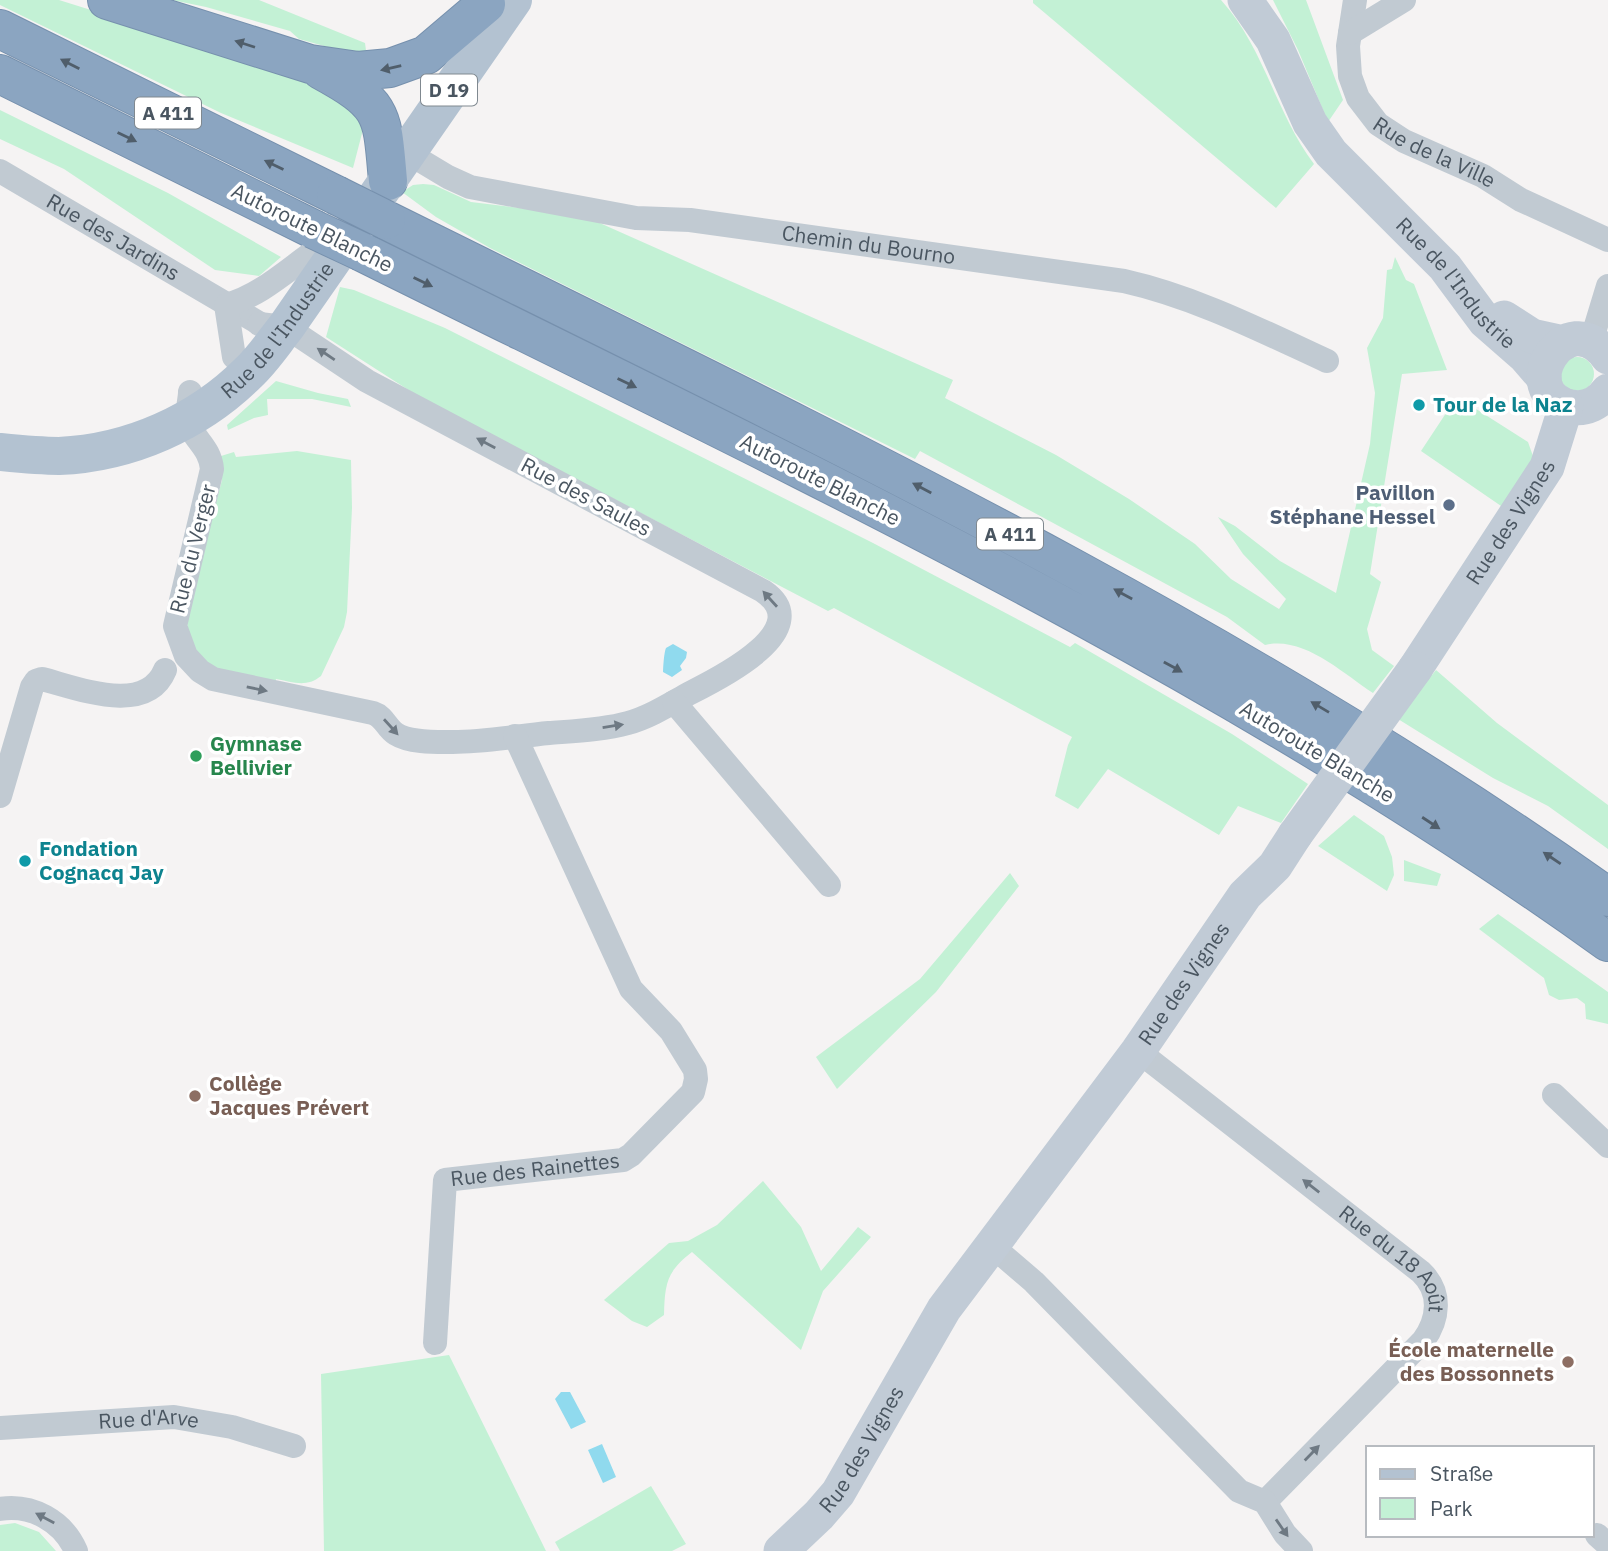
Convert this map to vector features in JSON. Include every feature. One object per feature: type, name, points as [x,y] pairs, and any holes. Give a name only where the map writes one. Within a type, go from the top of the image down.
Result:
[{"type":"highway","points":[[107,0],[310,65],[352,88],[373,106],[394,161]]},
{"type":"highway","points":[[310,65],[369,71],[409,63],[426,55],[496,1]]},
{"type":"highway","name":"Autoroute Blanche","points":[[0,29],[898,475],[1165,617],[1351,727],[1461,797],[1608,897]]},
{"type":"highway","name":"Autoroute Blanche","points":[[0,74],[311,242],[362,252],[836,487],[1028,587],[1177,669],[1385,793],[1555,904],[1608,943]]},
{"type":"main road","name":"Rue de l'Industrie","points":[[0,452],[53,456],[90,453],[143,439],[191,415],[222,396],[242,379],[394,161],[496,1]]},
{"type":"main road","name":"Rue de l'Industrie","points":[[191,415],[218,373],[234,357],[275,329],[311,242],[394,161]]},
{"type":"main road","name":"Rue de l'Industrie","points":[[0,446],[98,430],[127,421],[191,415]]},
{"type":"street","name":"Rue de l'Industrie","points":[[1245,0],[1273,40],[1319,138],[1331,153],[1451,274],[1485,321],[1525,356],[1544,378],[1549,392],[1594,402]]},
{"type":"street","name":"Rue de la Ville","points":[[1354,0],[1348,57],[1354,89],[1364,108],[1378,124],[1404,141],[1483,176],[1521,200],[1608,240]]},
{"type":"street","points":[[1350,33],[1404,0]]},
{"type":"street","name":"Chemin du Bourno","points":[[394,161],[448,177],[470,187],[636,218],[690,220],[1124,281],[1199,303],[1326,360]]},
{"type":"street","name":"Rue des Jardins","points":[[0,171],[226,305],[275,329]]},
{"type":"street","name":"Rue de l'Industrie","points":[[1367,187],[1451,253],[1468,271],[1490,303],[1509,322],[1532,336],[1588,347]]},
{"type":"street","points":[[234,357],[226,305],[243,300],[260,290],[311,242]]},
{"type":"street","points":[[1544,378],[1548,357],[1588,347],[1608,286]]},
{"type":"street","name":"Rue des Saules","points":[[275,329],[770,596],[778,608],[779,622],[769,639],[739,666],[644,718],[620,725],[454,742],[404,738],[392,731],[379,715],[329,704]]},
{"type":"street","name":"Rue des Vignes","points":[[781,1551],[838,1493],[873,1436],[932,1327],[1138,1051],[1245,895],[1275,866],[1294,835],[1415,669],[1547,467],[1594,402]]},
{"type":"street","name":"Rue du Verger","points":[[191,415],[208,453],[211,476],[201,506],[165,670],[329,704]]},
{"type":"street","name":"Rue du Verger","points":[[175,626],[186,656],[200,671],[213,679]]},
{"type":"street","points":[[0,796],[36,681],[42,679],[96,692],[134,696],[146,692],[156,684],[165,670]]},
{"type":"street","points":[[674,702],[829,885]]},
{"type":"street","name":"Rue des Rainettes","points":[[435,1343],[445,1180],[623,1160],[686,1101],[696,1086],[695,1070],[671,1031],[631,989],[515,736]]},
{"type":"street","name":"Rue du 18 Août","points":[[1138,1051],[1421,1272],[1432,1287],[1436,1313],[1423,1341],[1265,1502]]},
{"type":"street","points":[[1554,1095],[1608,1146]]},
{"type":"street","points":[[991,1245],[1034,1282],[1238,1491],[1265,1502],[1285,1534],[1301,1551]]},
{"type":"street","name":"Rue d'Arve","points":[[0,1429],[174,1417],[232,1427],[294,1446]]},
{"type":"street","points":[[0,1509],[30,1511],[50,1519],[67,1536],[76,1551]]},
{"type":"green space","points":[[0,0],[59,0],[305,77],[366,118],[353,168],[221,113],[0,5]]},
{"type":"green space","points":[[172,0],[259,0],[365,43],[367,58],[299,39],[290,31]]},
{"type":"green space","points":[[1033,0],[1221,0],[1248,38],[1289,124],[1314,164],[1276,208],[1033,3]]},
{"type":"green space","points":[[1273,0],[1306,0],[1343,100],[1328,122],[1298,50]]},
{"type":"green space","points":[[0,110],[168,193],[281,257],[259,276],[215,270],[64,169],[0,139]]},
{"type":"green space","points":[[413,185],[434,185],[471,202],[584,216],[953,380],[945,398],[1056,455],[1129,499],[1195,544],[1231,579],[1279,609],[1286,599],[1243,554],[1218,517],[1235,526],[1280,561],[1336,593],[1370,444],[1375,393],[1367,348],[1383,318],[1387,270],[1392,269],[1395,257],[1406,280],[1414,284],[1447,370],[1402,374],[1370,574],[1381,582],[1367,629],[1372,650],[1394,666],[1373,693],[1308,651],[1280,644],[1265,645],[1227,617],[920,451],[915,459],[490,248],[436,217],[402,192]]},
{"type":"green space","points":[[340,287],[354,290],[445,328],[873,543],[1070,647],[1075,643],[1232,734],[1308,784],[1281,823],[1238,806],[1219,835],[1108,769],[1078,809],[1055,796],[1072,737],[834,608],[828,611],[421,398],[326,337]]},
{"type":"green space","points":[[1577,357],[1589,362],[1594,374],[1589,386],[1577,391],[1565,386],[1560,374],[1565,362]]},
{"type":"green space","points":[[276,381],[348,399],[351,407],[312,399],[267,399],[268,415],[254,418],[228,430],[227,425]]},
{"type":"green space","points":[[1456,398],[1528,442],[1534,459],[1504,508],[1421,451]]},
{"type":"green space","points":[[297,451],[351,460],[352,508],[347,612],[344,627],[321,676],[305,683],[276,679],[275,685],[215,671],[190,646],[186,614],[222,480],[221,456],[234,452],[236,457]]},
{"type":"green space","points":[[1436,670],[1497,723],[1608,805],[1608,849],[1548,806],[1493,778],[1398,719],[1429,673],[1432,675]]},
{"type":"green space","points":[[1354,815],[1384,836],[1392,857],[1394,875],[1387,891],[1318,846]]},
{"type":"green space","points":[[1404,860],[1441,874],[1437,886],[1404,881]]},
{"type":"green space","points":[[1010,873],[1019,886],[936,992],[837,1089],[816,1057],[920,979]]},
{"type":"green space","points":[[1498,914],[1608,992],[1608,1024],[1586,1019],[1585,1004],[1577,998],[1559,1000],[1549,995],[1544,978],[1479,929]]},
{"type":"green space","points":[[763,1181],[801,1227],[821,1271],[858,1227],[871,1237],[823,1291],[801,1350],[692,1252],[677,1266],[669,1279],[664,1315],[647,1327],[632,1321],[604,1300],[669,1243],[688,1241],[717,1225]]},
{"type":"green space","points":[[449,1355],[546,1551],[324,1551],[321,1374]]},
{"type":"green space","points":[[651,1486],[686,1544],[672,1551],[560,1551],[555,1542]]},
{"type":"green space","points":[[15,1523],[39,1532],[56,1551],[0,1551],[0,1525]]},
{"type":"water","points":[[673,644],[687,652],[680,666],[682,670],[672,677],[663,670],[666,648]]},
{"type":"water","points":[[561,1392],[570,1392],[586,1422],[571,1429],[555,1399]]},
{"type":"water","points":[[602,1444],[616,1477],[603,1483],[588,1450]]},
{"type":"place","name":"Tour de la Naz","points":[[1419,405]]},
{"type":"place","name":"Pavillon Stéphane Hessel","points":[[1449,505]]},
{"type":"place","name":"Gymnase Bellivier","points":[[196,756]]},
{"type":"place","name":"Fondation Cognacq Jay","points":[[25,861]]},
{"type":"place","name":"Collège Jacques Prévert","points":[[195,1096]]},
{"type":"place","name":"École maternelle des Bossonnets","points":[[1568,1362]]}]
